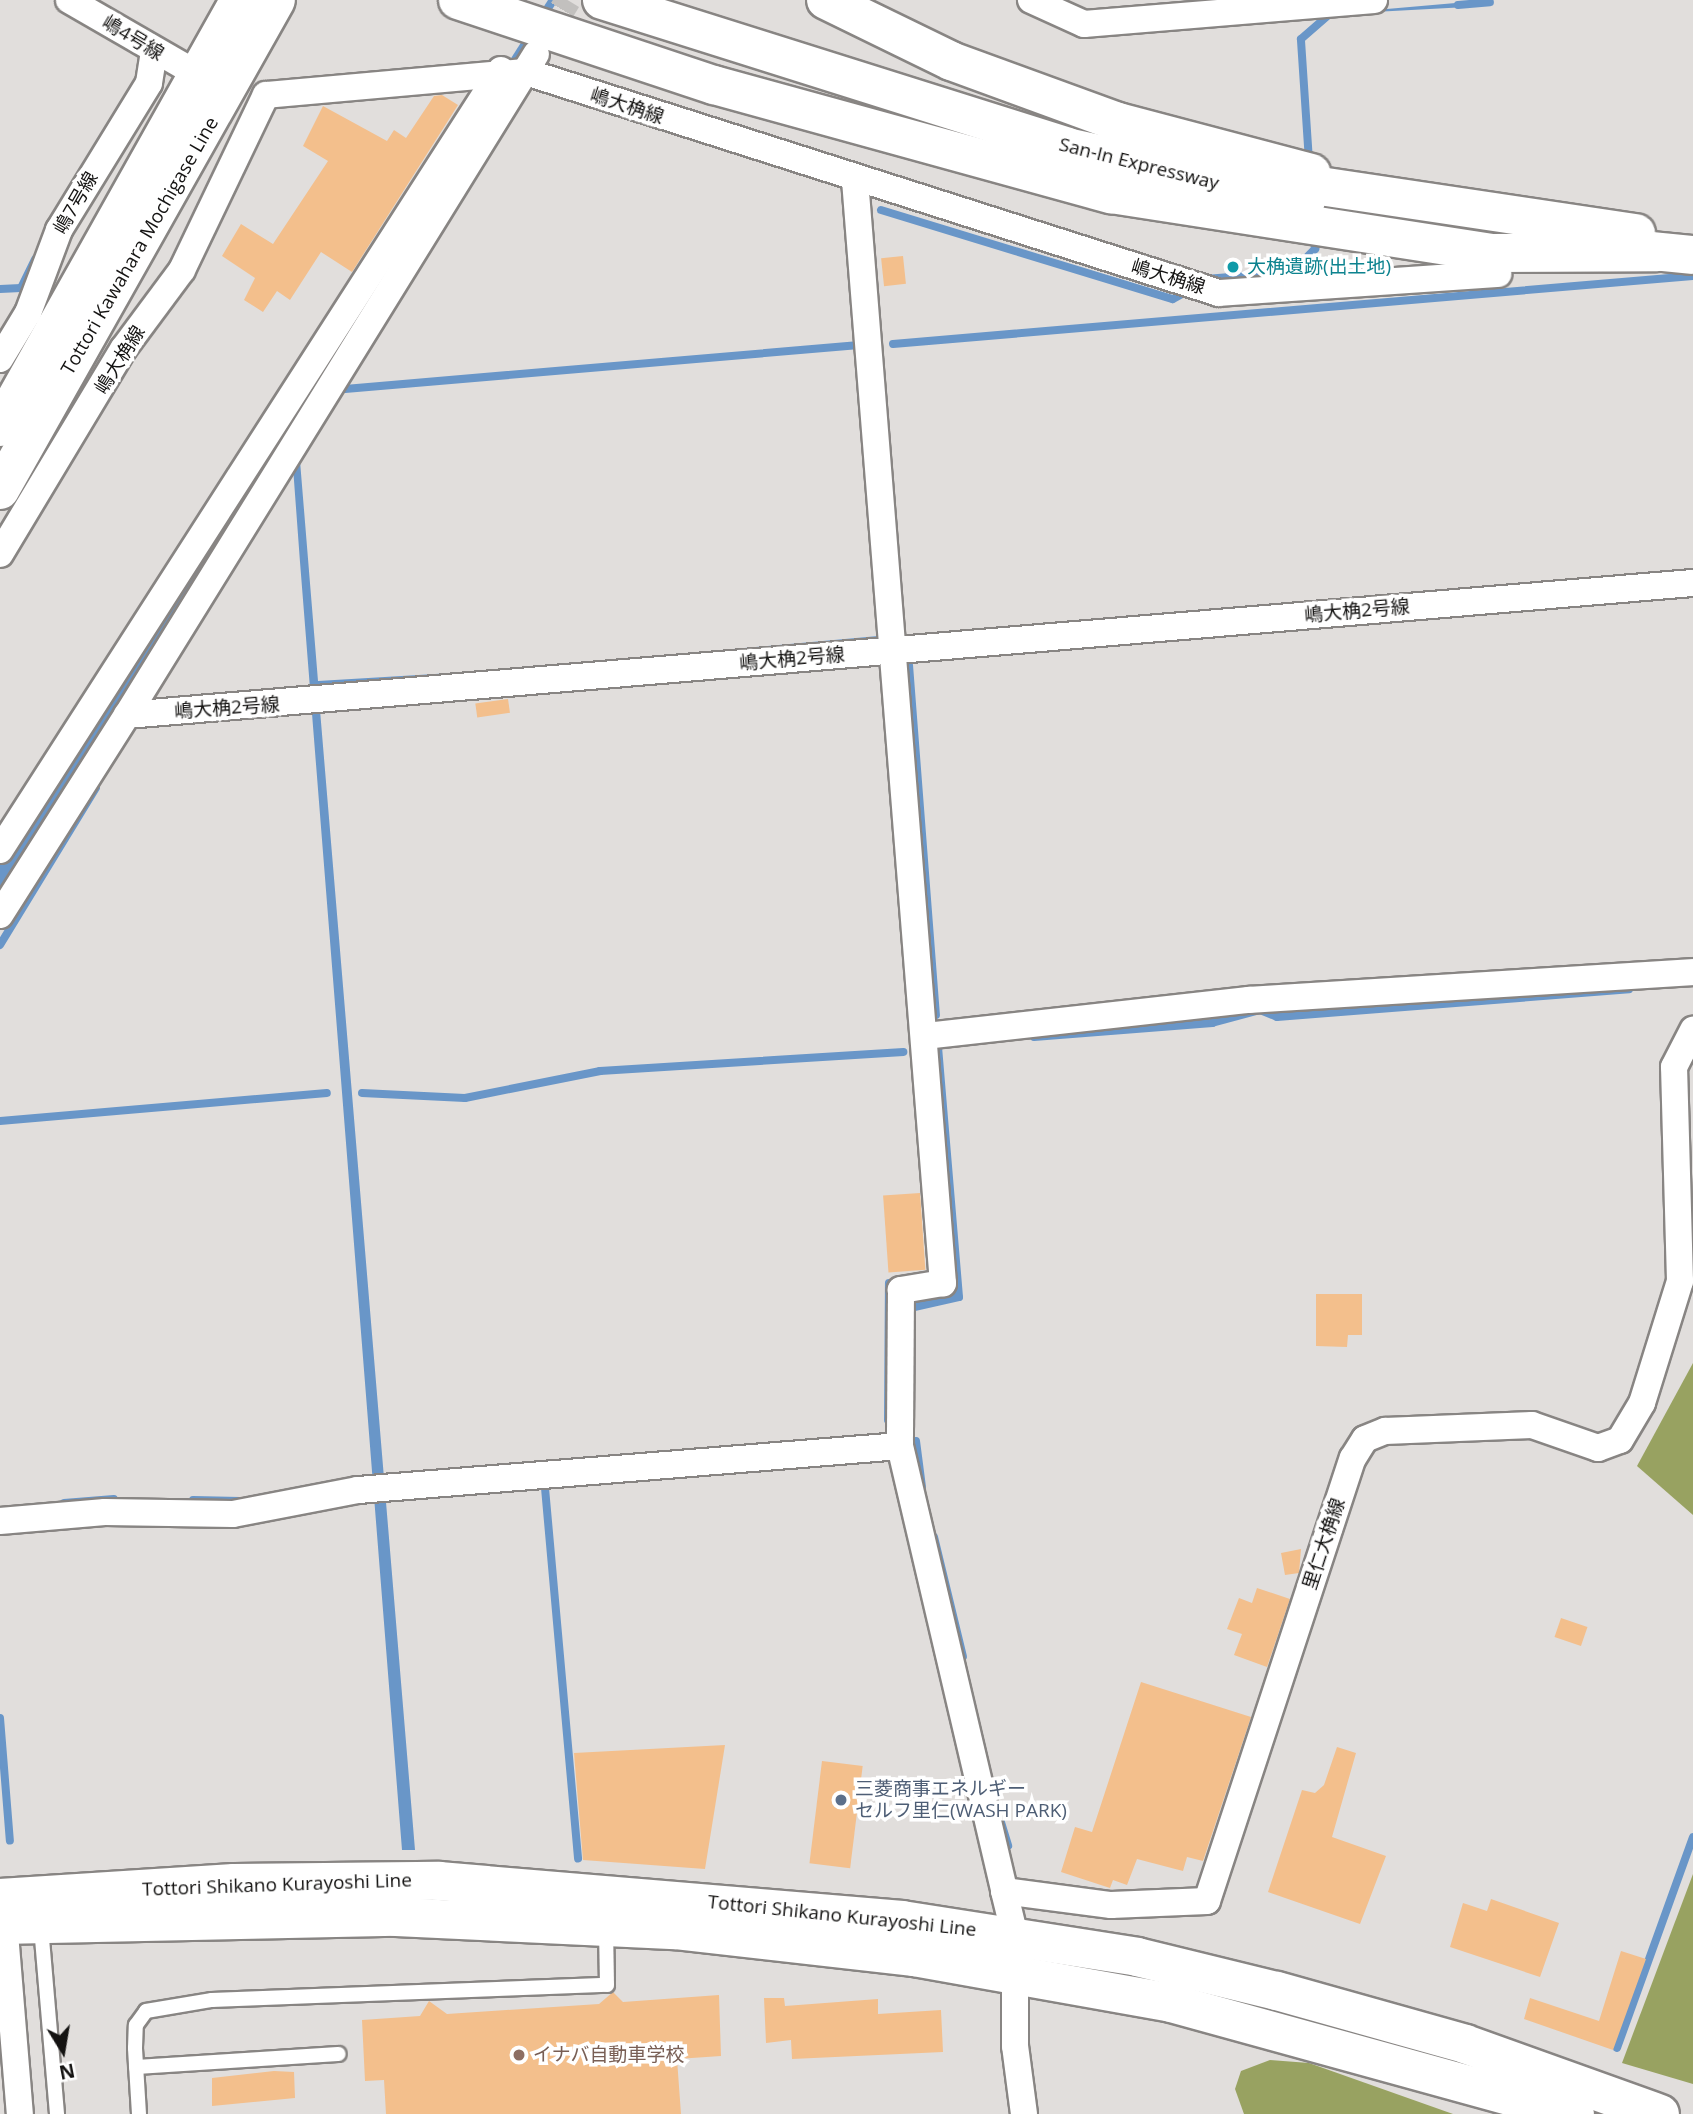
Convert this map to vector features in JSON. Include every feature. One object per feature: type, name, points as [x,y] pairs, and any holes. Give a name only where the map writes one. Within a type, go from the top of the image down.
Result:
[{"type":"main road","name":"Tottori Kawahara Mochigase Line","points":[[0,427],[232,85],[240,0]]},
{"type":"main road","name":"Tottori Kawahara Mochigase Line","points":[[0,490],[232,85],[276,0]]},
{"type":"main road","points":[[457,0],[865,130],[1111,194],[1218,179],[1693,239]]},
{"type":"main road","name":"San-In Expressway","points":[[602,0],[925,105],[1218,179]]},
{"type":"main road","name":"San-In Expressway","points":[[657,0],[935,92],[1218,179]]},
{"type":"main road","points":[[826,0],[951,61],[1218,179],[1490,253],[1675,254]]},
{"type":"main road","name":"Tottori Shikano Kurayoshi Line","points":[[8,1908],[234,1883],[439,1881],[1015,1936],[1277,1991],[1465,2044],[1660,2114]]},
{"type":"main road","name":"Tottori Shikano Kurayoshi Line","points":[[8,1908],[396,1917],[606,1927],[901,1955],[1171,2003],[1575,2114]]},
{"type":"street","name":"嶋4号線","points":[[69,0],[153,50],[232,85]]},
{"type":"street","points":[[1031,0],[1084,24],[1374,0]]},
{"type":"street","name":"嶋7号線","points":[[0,359],[28,313],[59,230],[149,83],[153,50]]},
{"type":"street","name":"嶋大桷線","points":[[0,554],[124,348],[183,270],[232,85],[521,65],[855,180],[1219,293],[1498,274]]},
{"type":"street","points":[[0,915],[127,715],[521,65]]},
{"type":"street","points":[[0,850],[521,65]]},
{"type":"street","points":[[855,180],[926,1036],[943,1283],[901,1290],[900,1446],[1015,1936],[1019,1976],[1015,2046],[1024,2114]]},
{"type":"street","name":"嶋大桷2号線","points":[[127,715],[1693,583]]},
{"type":"street","points":[[926,1036],[1249,1000],[1693,972]]},
{"type":"street","name":"里仁大桷線","points":[[1004,1891],[1111,1905],[1207,1900],[1353,1458],[1365,1439],[1385,1431],[1532,1425],[1598,1448],[1620,1440],[1642,1403],[1680,1281],[1674,1067],[1693,1030]]},
{"type":"street","points":[[0,1521],[105,1512],[233,1514],[359,1490],[900,1446]]},
{"type":"street","points":[[8,1908],[20,2114]]},
{"type":"lane","points":[[8,1908],[57,2114]]},
{"type":"lane","points":[[139,2114],[136,2025],[146,2011],[167,2004],[607,1985],[606,1927]]},
{"type":"lane","points":[[136,2067],[339,2054]]},
{"type":"green space","points":[[1693,1363],[1693,1515],[1637,1466]]},
{"type":"green space","points":[[1693,1874],[1693,2084],[1622,2063]]},
{"type":"green space","points":[[1270,2060],[1309,2063],[1453,2114],[1244,2114],[1235,2089],[1241,2071]]},
{"type":"water","points":[[548,0],[558,0],[0,901],[0,864]]},
{"type":"water","points":[[1467,2],[1467,7],[1318,15]]},
{"type":"water","points":[[300,461],[318,681],[665,660],[318,686],[415,1850],[402,1850],[293,467]]},
{"type":"water","points":[[878,636],[879,642],[678,654]]},
{"type":"building","points":[[442,95],[458,105],[352,272],[321,252],[290,300],[277,291],[263,312],[244,300],[255,278],[222,256],[241,224],[273,244],[328,161],[303,146],[323,106],[387,141],[394,130],[406,138],[434,96]]},
{"type":"building","points":[[903,256],[906,284],[884,286],[881,258]]},
{"type":"building","points":[[508,699],[510,713],[477,717],[475,704]]},
{"type":"building","points":[[920,1193],[925,1270],[888,1272],[883,1196]]},
{"type":"building","points":[[1316,1294],[1362,1294],[1362,1335],[1348,1335],[1347,1347],[1316,1346]]},
{"type":"building","points":[[1301,1549],[1299,1573],[1285,1575],[1281,1553]]},
{"type":"building","points":[[1257,1588],[1290,1599],[1267,1667],[1234,1655],[1242,1634],[1227,1629],[1239,1598],[1252,1603]]},
{"type":"building","points":[[1561,1618],[1587,1627],[1581,1646],[1554,1637]]},
{"type":"building","points":[[1141,1682],[1251,1717],[1203,1861],[1187,1857],[1183,1871],[1137,1859],[1127,1885],[1113,1880],[1110,1888],[1061,1872],[1075,1827],[1092,1832]]},
{"type":"building","points":[[725,1745],[705,1869],[583,1860],[574,1753]]},
{"type":"building","points":[[1337,1747],[1356,1753],[1332,1837],[1386,1856],[1360,1924],[1268,1892],[1302,1790],[1315,1793],[1324,1785]]},
{"type":"building","points":[[822,1761],[863,1766],[850,1868],[809,1863]]},
{"type":"building","points":[[1491,1899],[1559,1923],[1540,1977],[1450,1947],[1463,1903],[1487,1911]]},
{"type":"building","points":[[1621,1951],[1646,1959],[1613,2050],[1524,2019],[1530,1998],[1599,2021]]},
{"type":"building","points":[[613,1992],[623,2002],[719,1995],[721,2056],[677,2059],[681,2114],[386,2114],[384,2080],[365,2081],[362,2020],[420,2016],[429,2001],[447,2014],[599,2004]]},
{"type":"building","points":[[764,1998],[784,1998],[785,2006],[878,1999],[878,2014],[941,2010],[943,2052],[792,2059],[791,2040],[766,2043]]},
{"type":"building","points":[[274,2071],[294,2072],[295,2098],[212,2106],[212,2078]]},
{"type":"waterway","points":[[1458,5],[1490,2]]},
{"type":"waterway","points":[[1309,161],[1301,39],[1327,16]]},
{"type":"waterway","points":[[881,210],[1173,299],[1189,290]]},
{"type":"waterway","points":[[1206,279],[1292,272],[1315,249],[1314,237]]},
{"type":"waterway","points":[[0,289],[21,288],[35,259]]},
{"type":"waterway","points":[[893,344],[1693,276]]},
{"type":"waterway","points":[[345,389],[859,345]]},
{"type":"waterway","points":[[909,665],[936,1015]]},
{"type":"waterway","points":[[0,945],[96,788]]},
{"type":"waterway","points":[[1034,1037],[1212,1023],[1260,1010],[1277,1017],[1629,989]]},
{"type":"waterway","points":[[910,1308],[959,1297],[938,1047]]},
{"type":"waterway","points":[[362,1093],[465,1098],[600,1071],[903,1052]]},
{"type":"waterway","points":[[0,1121],[327,1093]]},
{"type":"waterway","points":[[888,1420],[889,1283]]},
{"type":"waterway","points":[[916,1441],[922,1487]]},
{"type":"waterway","points":[[545,1488],[578,1859]]},
{"type":"waterway","points":[[64,1503],[114,1499]]},
{"type":"waterway","points":[[193,1500],[240,1501]]},
{"type":"waterway","points":[[934,1537],[963,1657]]},
{"type":"waterway","points":[[0,1718],[10,1841]]},
{"type":"waterway","points":[[1000,1819],[1008,1846]]},
{"type":"waterway","points":[[1617,2048],[1693,1837]]},
{"type":"tunnel","points":[[542,43],[568,0]]},
{"type":"place","name":"大桷遺跡(出土地)","points":[[1233,267]]},
{"type":"place","name":"三菱商事エネルギー セルフ里仁(WASH PARK)","points":[[841,1800]]},
{"type":"place","name":"イナバ自動車学校","points":[[519,2055]]}]
